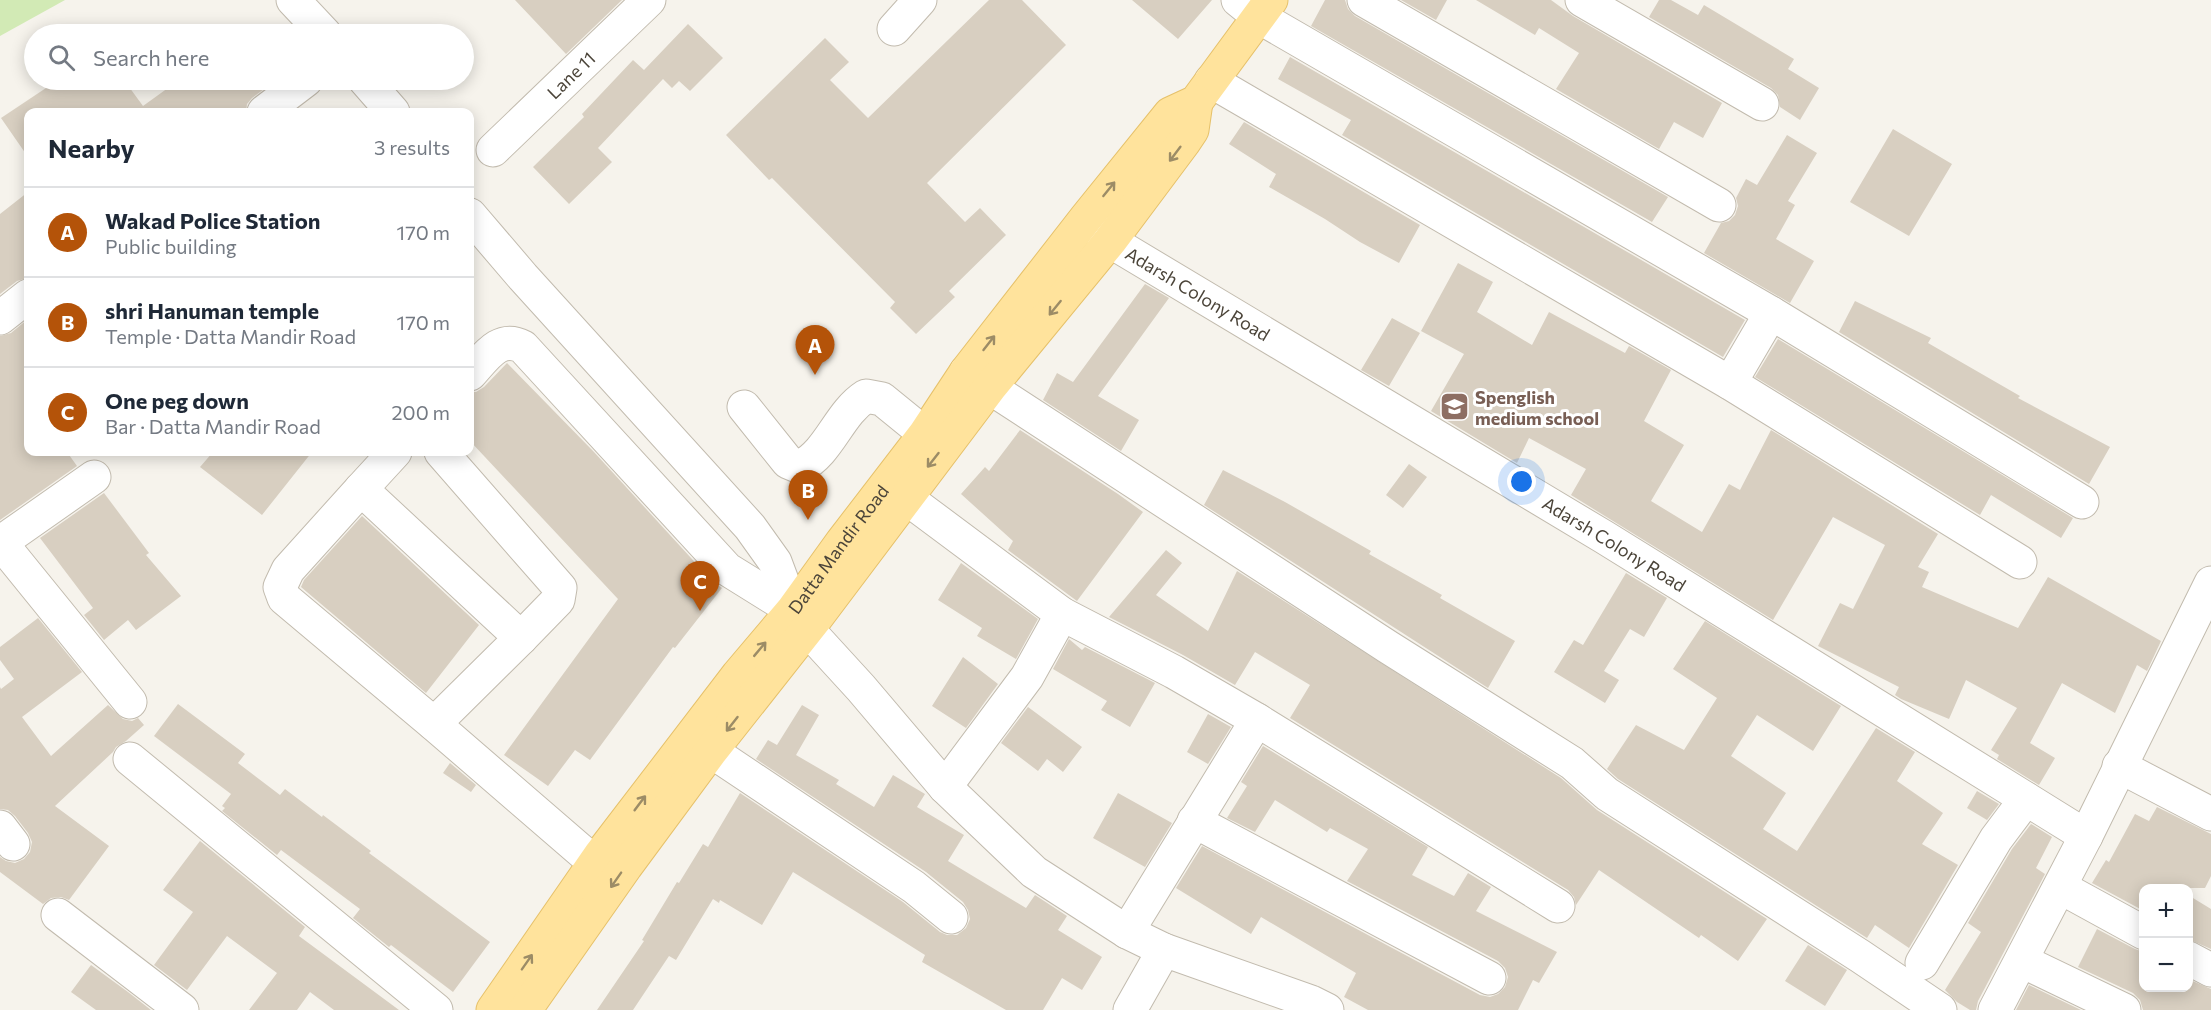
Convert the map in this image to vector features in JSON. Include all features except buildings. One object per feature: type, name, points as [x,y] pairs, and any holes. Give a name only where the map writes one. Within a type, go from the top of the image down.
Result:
[{"type":"main road","name":"Datta Mandir Road","points":[[525,1010],[626,866],[711,751],[800,619],[842,542],[925,434],[1110,241],[1192,130],[1203,91],[1256,6]]},
{"type":"main road","name":"Datta Mandir Road","points":[[493,1010],[595,863],[738,675],[800,619],[905,497],[978,380],[1086,218],[1170,114],[1203,91]]},
{"type":"street","points":[[293,0],[316,24]]},
{"type":"street","name":"Lane 11","points":[[493,150],[649,0]]},
{"type":"street","points":[[894,29],[920,0]]},
{"type":"street","points":[[1364,0],[1719,205]]},
{"type":"street","points":[[1582,0],[1762,104]]},
{"type":"street","points":[[1256,6],[1771,313],[2082,502]]},
{"type":"street","points":[[269,108],[293,90]]},
{"type":"street","points":[[374,90],[390,108]]},
{"type":"street","points":[[1203,91],[1730,383],[2020,562]]},
{"type":"street","name":"Adarsh Colony Road","points":[[1086,218],[1110,241],[1604,537],[2086,836]]},
{"type":"street","points":[[474,220],[522,277],[750,527],[775,562],[800,619]]},
{"type":"street","points":[[1730,383],[1771,313]]},
{"type":"street","points":[[474,370],[496,346],[507,342],[523,347],[727,568],[800,619],[945,787],[1034,872],[1127,932],[1164,950],[1315,1007]]},
{"type":"street","points":[[978,380],[1572,764],[1607,794],[1940,1010]]},
{"type":"street","points":[[744,407],[788,462],[800,467],[812,461],[854,404],[866,396],[882,399],[925,434]]},
{"type":"street","points":[[391,456],[288,570],[280,587],[284,598],[595,863]]},
{"type":"street","points":[[434,724],[558,600],[560,588],[444,456]]},
{"type":"street","points":[[94,477],[0,543],[130,702]]},
{"type":"street","points":[[361,489],[521,638]]},
{"type":"street","points":[[905,497],[1062,614],[1174,672],[1257,720],[1558,906]]},
{"type":"street","points":[[1995,1010],[2086,836],[2119,766],[2202,623],[2211,583]]},
{"type":"street","points":[[945,787],[1027,677],[1062,614]]},
{"type":"street","points":[[1127,932],[1257,720]]},
{"type":"street","points":[[711,751],[914,887],[951,917]]},
{"type":"street","points":[[130,759],[436,1010]]},
{"type":"street","points":[[2119,766],[2211,814]]},
{"type":"street","points":[[1922,963],[1996,839],[2026,799]]},
{"type":"street","points":[[1194,821],[1489,978]]},
{"type":"street","points":[[2060,887],[2139,930]]},
{"type":"street","points":[[58,915],[182,1010]]},
{"type":"street","points":[[1130,1010],[1164,950]]},
{"type":"street","points":[[2022,961],[2124,1010]]},
{"type":"street","points":[[2193,961],[2211,970]]},
{"type":"green space","points":[[0,0],[65,0],[0,36]]},
{"type":"place","name":"Wakad Police Station","points":[[815,375]]},
{"type":"place","name":"Spenglish medium school","points":[[1454,407]]},
{"type":"place","name":"shri Hanuman temple","points":[[808,520]]},
{"type":"place","name":"One peg down","points":[[700,611]]}]
